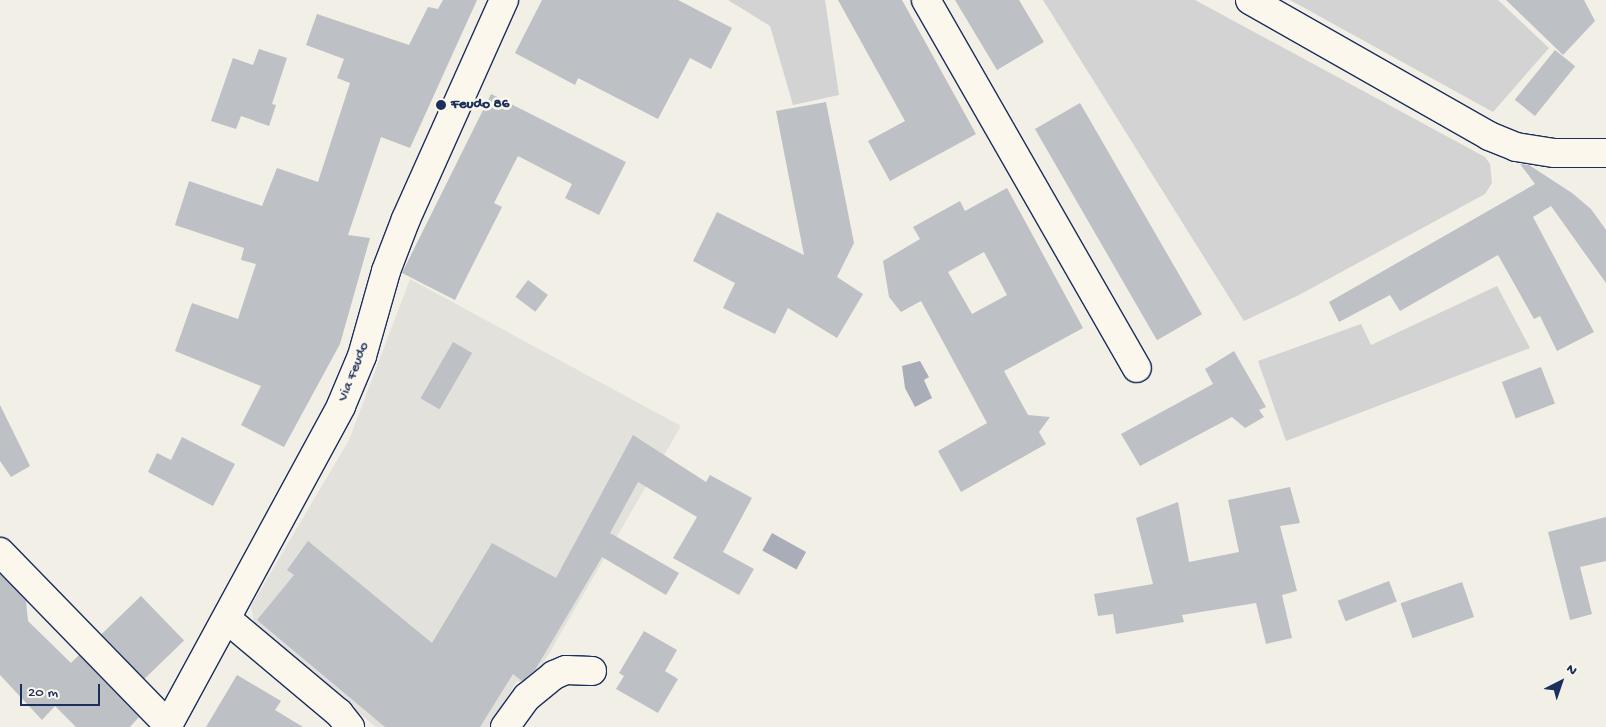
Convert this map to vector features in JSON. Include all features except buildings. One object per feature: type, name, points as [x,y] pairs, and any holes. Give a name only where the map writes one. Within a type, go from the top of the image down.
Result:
[{"type":"street","name":"Via Feudo","points":[[167,726],[228,620],[341,406],[362,356],[386,271],[406,219],[504,0]]},
{"type":"street","points":[[926,0],[1137,368]]},
{"type":"street","points":[[1250,0],[1489,136],[1516,147],[1554,153],[1606,153]]},
{"type":"street","points":[[0,552],[167,726]]},
{"type":"street","points":[[228,620],[338,713],[350,727]]},
{"type":"street","points":[[505,727],[527,697],[554,674],[566,670],[592,671]]},
{"type":"shaded area","points":[[728,0],[825,0],[839,95],[793,105],[770,26]]},
{"type":"shaded area","points":[[1043,0],[1195,0],[1485,157],[1490,164],[1492,183],[1485,194],[1299,295],[1244,321]]},
{"type":"shaded area","points":[[1290,0],[1498,0],[1549,48],[1493,112]]},
{"type":"shaded area","points":[[410,279],[681,426],[529,688],[517,681],[489,727],[376,727],[255,628],[251,606],[349,440]]},
{"type":"shaded area","points":[[1497,286],[1530,348],[1286,441],[1258,361],[1361,324],[1371,345]]},
{"type":"shaded area","points":[[920,361],[929,377],[924,380],[932,398],[915,407],[905,388],[902,366]]},
{"type":"shaded area","points":[[772,533],[806,552],[796,569],[762,550]]},
{"type":"place","name":"Feudo 86","points":[[441,105]]}]
